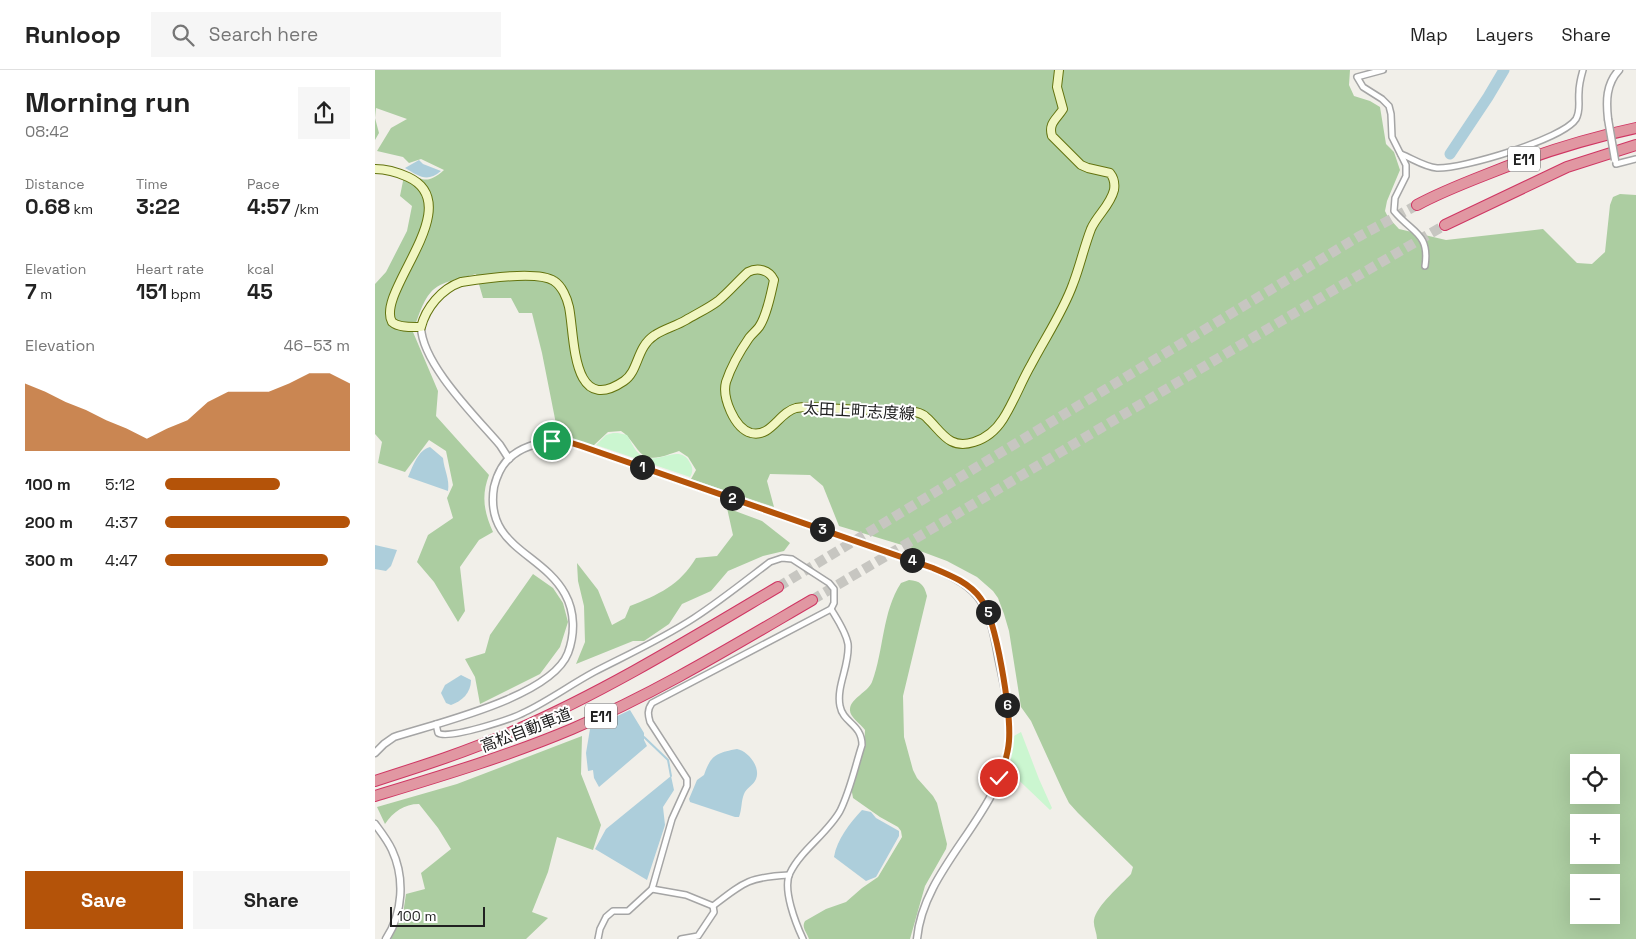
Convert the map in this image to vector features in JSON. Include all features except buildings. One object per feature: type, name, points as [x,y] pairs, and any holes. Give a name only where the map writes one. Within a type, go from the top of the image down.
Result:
[{"type":"highway","name":"E11","points":[[1417,205],[1519,161],[1581,141],[1636,128]]},
{"type":"highway","name":"E11","points":[[1445,224],[1567,167],[1636,145]]},
{"type":"highway","name":"高松自動車道","points":[[375,781],[449,757],[514,732],[567,706],[700,634],[778,587]]},
{"type":"highway","name":"高松自動車道","points":[[375,796],[493,760],[571,730],[686,674],[812,600]]},
{"type":"main road","name":"太田上町志度線","points":[[421,327],[429,309],[445,290],[453,285],[473,280],[516,276],[545,277],[553,280],[560,287],[569,305],[575,354],[583,380],[588,386],[602,390],[624,381],[630,376],[640,351],[654,335],[684,322],[718,301],[754,268],[765,271],[773,276],[775,280],[760,326],[750,337],[734,363],[725,388],[726,402],[743,429],[755,434],[764,431],[771,428],[793,408],[809,406],[920,413],[927,417],[935,429],[948,440],[972,443],[993,432],[1003,419],[1065,302],[1074,283],[1091,228],[1109,202],[1114,188],[1114,178],[1110,172],[1087,168],[1081,165],[1052,136],[1050,130],[1052,124],[1063,109],[1057,87],[1059,70]]},
{"type":"main road","points":[[375,169],[395,171],[414,180],[421,185],[424,191],[423,218],[390,285],[385,302],[387,316],[391,322],[397,325],[421,327]]},
{"type":"street","points":[[1383,70],[1357,77],[1363,87],[1382,99],[1389,106],[1392,136],[1406,165],[1406,176],[1395,198],[1394,211],[1425,243],[1427,257],[1425,266]]},
{"type":"street","points":[[1401,154],[1437,168],[1453,167],[1476,162],[1543,139],[1568,127],[1575,119],[1579,111],[1578,93],[1583,70]]},
{"type":"street","points":[[1619,70],[1607,90],[1606,104],[1616,162],[1636,159]]},
{"type":"street","points":[[421,327],[423,341],[433,363],[509,459]]},
{"type":"street","points":[[375,753],[395,737],[508,700],[545,679],[561,664],[567,654],[573,622],[571,608],[554,578],[501,532],[493,507],[496,480],[501,468],[513,454],[532,446],[552,441],[565,441],[933,568],[959,580],[979,597],[989,615],[1003,679],[1008,712],[1009,736],[1007,752],[999,778],[990,797],[933,890],[921,919],[917,939]]},
{"type":"street","points":[[436,724],[437,733],[441,735],[451,734],[502,722],[524,713],[694,618],[770,562],[782,558],[792,559],[834,589],[834,603],[831,609],[652,704],[649,708],[650,722],[687,779],[687,786],[672,819],[652,889],[628,911],[613,912],[605,917],[598,939]]},
{"type":"street","points":[[803,939],[792,914],[789,875],[840,810],[862,745],[862,736],[859,730],[842,711],[840,705],[840,694],[847,662],[847,644],[831,609]]},
{"type":"street","points":[[375,824],[391,848],[400,881],[399,906],[386,939]]},
{"type":"street","points":[[713,906],[740,885],[752,879],[789,875]]},
{"type":"street","points":[[652,889],[686,895],[713,906]]},
{"type":"street","points":[[681,939],[694,938],[701,933],[714,912],[713,906]]},
{"type":"green space","points":[[375,70],[1350,70],[1349,85],[1354,96],[1370,101],[1380,107],[1386,144],[1394,152],[1400,170],[1387,201],[1385,211],[1399,229],[1446,240],[1543,229],[1577,263],[1592,264],[1605,252],[1610,205],[1613,197],[1620,194],[1636,195],[1636,939],[1097,939],[1094,920],[1099,908],[1131,874],[1133,867],[1069,803],[1031,721],[1021,707],[1009,631],[998,598],[993,591],[977,577],[947,561],[912,548],[839,526],[823,486],[810,475],[770,474],[767,481],[774,507],[691,479],[696,470],[688,457],[679,451],[661,457],[647,457],[621,431],[608,432],[593,446],[558,434],[532,313],[519,313],[511,298],[483,298],[476,274],[435,288],[422,306],[413,332],[438,391],[436,416],[489,475],[484,497],[487,518],[493,532],[479,540],[460,567],[465,611],[458,622],[434,582],[417,562],[428,535],[453,518],[447,498],[453,485],[446,451],[429,440],[405,472],[378,463],[382,442],[375,434],[375,284],[386,272],[407,231],[412,206],[400,196],[405,171],[425,180],[433,178],[444,170],[421,159],[409,163],[403,157],[377,151],[391,128],[407,119],[376,108],[375,118]]},
{"type":"green space","points":[[375,118],[379,133],[375,140]]},
{"type":"green space","points":[[613,433],[627,435],[636,450],[644,457],[657,458],[675,454],[686,457],[692,468],[690,477],[596,445],[606,435]]},
{"type":"green space","points":[[727,508],[762,521],[790,543],[784,551],[763,556],[728,571],[711,591],[682,604],[669,624],[644,641],[633,641],[576,664],[585,642],[584,606],[578,581],[577,563],[598,590],[612,625],[625,618],[630,606],[650,598],[675,582],[696,558],[717,556],[733,535]]},
{"type":"green space","points":[[533,574],[553,588],[563,603],[568,622],[560,647],[540,674],[480,704],[475,677],[465,659],[485,653],[490,635]]},
{"type":"green space","points":[[909,580],[921,584],[927,596],[903,696],[904,737],[917,778],[937,803],[947,844],[946,849],[925,886],[910,939],[809,939],[804,928],[805,921],[826,909],[846,902],[878,877],[902,837],[898,827],[853,798],[851,787],[864,748],[865,730],[853,717],[850,709],[853,702],[872,682],[890,606],[901,583]]},
{"type":"green space","points":[[1021,732],[1052,808],[1050,810],[1006,768],[1012,737]]},
{"type":"green space","points":[[582,736],[581,774],[601,825],[593,850],[557,837],[548,872],[532,912],[548,918],[526,939],[391,939],[403,914],[406,894],[425,889],[421,873],[451,849],[438,828],[419,804],[408,805],[399,810],[385,824],[377,807],[457,784]]},
{"type":"water","points":[[419,160],[423,164],[441,171],[431,177],[423,177],[405,168]]},
{"type":"water","points":[[430,447],[443,458],[448,491],[408,477],[419,455]]},
{"type":"water","points":[[375,545],[397,550],[391,566],[386,571],[375,569]]},
{"type":"water","points":[[461,675],[471,680],[468,693],[451,705],[446,703],[441,693],[445,685]]},
{"type":"water","points":[[630,710],[644,733],[644,740],[647,746],[599,787],[594,778],[593,770],[588,771],[586,753],[590,729]]},
{"type":"water","points":[[737,749],[753,760],[757,770],[755,781],[746,790],[742,799],[739,817],[690,802],[689,799],[697,780],[704,775],[712,759],[724,752]]},
{"type":"water","points":[[671,776],[674,790],[663,807],[665,825],[647,880],[595,849],[606,829]]},
{"type":"water","points":[[862,810],[871,812],[876,818],[899,831],[899,836],[876,877],[866,881],[834,857],[841,838]]},
{"type":"waterway","points":[[1450,154],[1504,70]]},
{"type":"waterway","points":[[644,737],[668,760],[671,776]]},
{"type":"tunnel","points":[[778,587],[1358,237],[1417,205]]},
{"type":"tunnel","points":[[812,600],[1445,225]]},
{"type":"route","points":[[552,441],[565,441],[581,446],[933,568],[953,577],[973,590],[983,602],[989,615],[1008,712],[1008,746],[999,778]]}]
